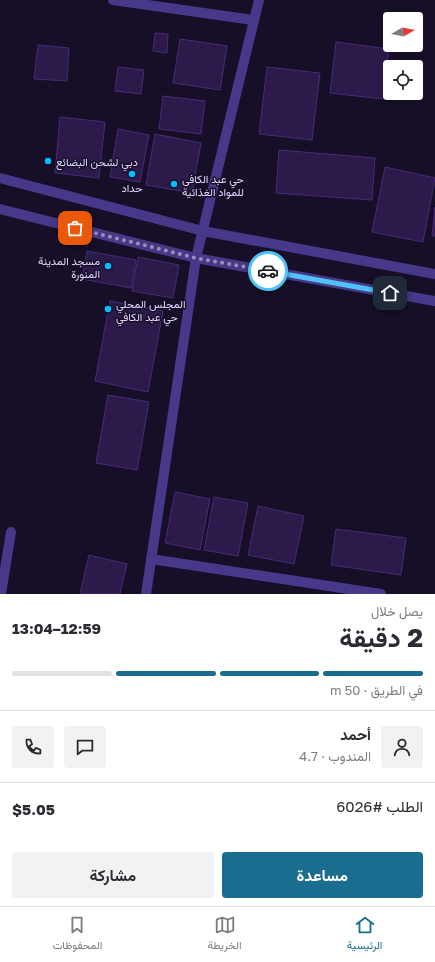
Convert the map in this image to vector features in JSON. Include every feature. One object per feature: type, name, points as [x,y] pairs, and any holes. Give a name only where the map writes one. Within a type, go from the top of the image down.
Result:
[{"type":"street","points":[[113,0],[253,20]]},
{"type":"street","points":[[146,594],[196,258],[259,0]]},
{"type":"street","points":[[0,178],[203,231],[435,274]]},
{"type":"street","points":[[0,208],[196,258],[435,301]]},
{"type":"street","points":[[1,594],[11,532]]},
{"type":"street","points":[[152,558],[381,594]]},
{"type":"building","points":[[155,33],[168,34],[167,53],[153,51]]},
{"type":"building","points":[[180,39],[227,46],[220,90],[173,83]]},
{"type":"building","points":[[336,42],[383,48],[383,52],[389,52],[388,60],[383,60],[383,99],[330,93]]},
{"type":"building","points":[[38,45],[69,48],[67,81],[34,79]]},
{"type":"building","points":[[118,67],[144,70],[141,94],[115,91]]},
{"type":"building","points":[[267,67],[320,73],[312,140],[259,134]]},
{"type":"building","points":[[163,96],[205,101],[201,134],[159,129]]},
{"type":"building","points":[[60,117],[105,122],[99,178],[55,173]]},
{"type":"building","points":[[118,129],[149,135],[140,182],[110,177]]},
{"type":"building","points":[[155,134],[201,143],[192,193],[146,185]]},
{"type":"building","points":[[279,150],[375,158],[372,200],[276,193]]},
{"type":"building","points":[[385,167],[435,178],[423,242],[372,232]]},
{"type":"building","points":[[435,207],[435,236],[432,236]]},
{"type":"building","points":[[87,251],[136,260],[131,288],[82,279]]},
{"type":"building","points":[[138,257],[179,265],[173,298],[132,291]]},
{"type":"building","points":[[110,301],[163,311],[148,392],[95,381]]},
{"type":"building","points":[[108,395],[149,402],[137,470],[96,463]]},
{"type":"building","points":[[175,492],[210,499],[200,550],[165,543]]},
{"type":"building","points":[[214,497],[248,503],[238,556],[204,550]]},
{"type":"building","points":[[258,506],[304,516],[294,564],[248,555]]},
{"type":"building","points":[[336,529],[406,538],[401,575],[331,565]]},
{"type":"building","points":[[89,555],[127,564],[120,594],[80,594]]},
{"type":"way so far","points":[[75,228],[196,258],[268,271]]},
{"type":"place","name":"دبي لشحن البضائع","points":[[48,161]]},
{"type":"place","name":"حداد","points":[[132,174]]},
{"type":"place","name":"حي عبد الكافي للمواد الغذائية","points":[[174,184]]},
{"type":"place","name":"مسجد المدينة المنورة","points":[[108,266]]},
{"type":"place","name":"المجلس المحلي حي عبد الكافي","points":[[108,309]]},
{"type":"route","points":[[268,271],[390,293]]}]
